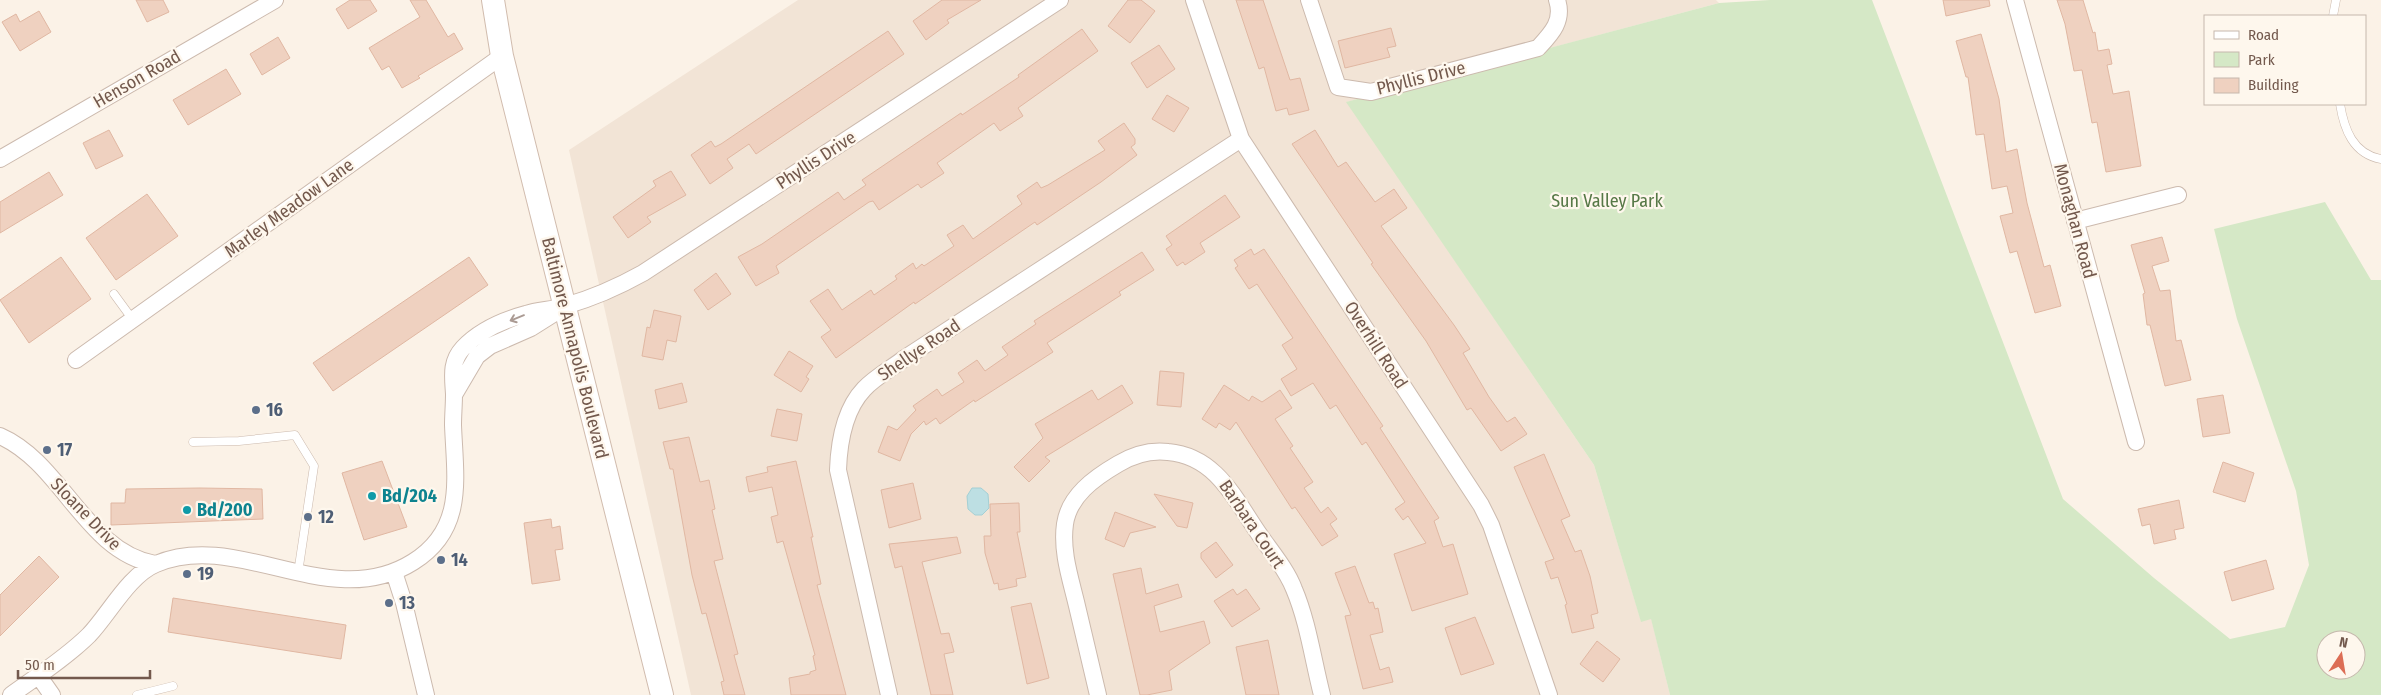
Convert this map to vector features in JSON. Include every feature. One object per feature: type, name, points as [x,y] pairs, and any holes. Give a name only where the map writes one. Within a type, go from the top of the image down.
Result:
[{"type":"main road","name":"Baltimore Annapolis Boulevard","points":[[493,0],[502,56],[662,695]]},
{"type":"street","name":"Henson Road","points":[[0,159],[275,0]]},
{"type":"street","name":"Phyllis Drive","points":[[394,572],[414,562],[429,550],[445,532],[454,506],[456,483],[454,395],[477,356],[490,346],[531,328],[564,307],[611,291],[643,273],[1060,0]]},
{"type":"street","name":"Overhill Road","points":[[1194,0],[1241,139],[1482,505],[1494,533],[1549,695]]},
{"type":"street","name":"Phyllis Drive","points":[[1309,0],[1338,87],[1370,92],[1538,48],[1555,30],[1560,9],[1557,0]]},
{"type":"street","name":"Monaghan Road","points":[[2015,0],[2136,442]]},
{"type":"street","name":"Marley Meadow Lane","points":[[76,360],[502,56]]},
{"type":"street","name":"Shellye Road","points":[[889,695],[838,470],[839,448],[852,406],[864,389],[905,358],[1241,139]]},
{"type":"street","points":[[2075,221],[2178,195]]},
{"type":"street","name":"Sloane Drive","points":[[0,436],[28,453],[111,544],[137,561],[155,564]]},
{"type":"street","name":"Barbara Court","points":[[1098,695],[1067,566],[1064,542],[1066,517],[1077,496],[1100,475],[1120,462],[1140,454],[1158,451],[1193,456],[1222,478],[1294,587],[1304,618],[1322,695]]},
{"type":"street","points":[[11,695],[88,636],[134,580],[155,564],[184,557],[212,554],[326,579],[374,578],[394,572],[404,603],[426,695]]},
{"type":"street","points":[[38,675],[52,695]]},
{"type":"lane","points":[[2333,15],[2336,0]]},
{"type":"lane","points":[[2340,105],[2342,119],[2352,142],[2362,152],[2381,159]]},
{"type":"lane","points":[[114,294],[133,320]]},
{"type":"lane","points":[[193,442],[239,440],[295,434],[314,466],[298,573]]},
{"type":"lane","points":[[136,695],[173,686]]},
{"type":"shaded area","points":[[798,0],[1716,0],[1719,3],[1347,102],[1594,465],[1641,621],[1651,618],[1670,695],[691,695],[569,150]]},
{"type":"green space","name":"Sun Valley Park","points":[[1770,0],[1872,0],[2063,499],[2154,578],[2230,639],[2285,627],[2309,565],[2296,491],[2237,319],[2214,229],[2325,202],[2371,280],[2381,280],[2381,695],[1670,695],[1651,619],[1641,622],[1594,465],[1346,102],[1719,3]]},
{"type":"water","points":[[972,488],[981,488],[988,494],[989,508],[982,515],[975,515],[968,509],[967,496]]},
{"type":"building","points":[[136,0],[163,0],[169,12],[147,22]]},
{"type":"building","points":[[350,0],[370,0],[377,11],[348,29],[336,9]]},
{"type":"building","points":[[410,0],[426,0],[448,37],[454,33],[463,49],[402,88],[389,66],[382,70],[369,48],[420,17]]},
{"type":"building","points":[[942,0],[981,0],[947,20],[949,23],[926,40],[913,21]]},
{"type":"building","points":[[1128,0],[1141,0],[1155,11],[1130,43],[1108,26]]},
{"type":"building","points":[[1236,0],[1263,0],[1290,80],[1300,78],[1309,110],[1289,115],[1287,108],[1276,111],[1264,67],[1259,69]]},
{"type":"building","points":[[1943,0],[1989,0],[1990,6],[1946,16]]},
{"type":"building","points":[[2057,0],[2083,0],[2093,33],[2095,32],[2098,51],[2109,49],[2112,64],[2107,65],[2113,94],[2129,91],[2141,166],[2106,172],[2097,122],[2092,123],[2082,70],[2074,71],[2065,24]]},
{"type":"building","points":[[39,11],[51,32],[20,51],[2,22],[16,14],[20,22]]},
{"type":"building","points":[[1391,28],[1396,46],[1387,48],[1390,57],[1345,68],[1338,41]]},
{"type":"building","points":[[1082,29],[1098,51],[1018,108],[1023,116],[1000,131],[994,123],[937,163],[944,173],[921,188],[918,184],[879,210],[873,201],[869,202],[776,266],[779,273],[756,286],[738,257],[762,244],[838,192],[844,200],[866,185],[862,180],[961,113],[962,115],[1019,77],[1018,75]]},
{"type":"building","points":[[888,31],[904,54],[756,154],[749,144],[727,159],[733,168],[710,184],[691,155],[711,141],[715,147],[721,144]]},
{"type":"building","points":[[1981,34],[1999,99],[2006,152],[2017,149],[2027,203],[2044,267],[2050,265],[2061,306],[2035,313],[2017,251],[2010,253],[2000,216],[2013,213],[2007,186],[1992,189],[1984,134],[1976,135],[1968,77],[1966,77],[1956,41]]},
{"type":"building","points":[[278,37],[290,58],[262,75],[250,54]]},
{"type":"building","points":[[1159,45],[1175,69],[1147,88],[1131,63]]},
{"type":"building","points":[[226,69],[241,94],[188,125],[173,100]]},
{"type":"building","points":[[1167,95],[1189,108],[1174,132],[1152,119]]},
{"type":"building","points":[[1124,123],[1135,139],[1135,144],[1131,147],[1137,155],[1037,225],[1035,222],[915,304],[914,302],[836,358],[821,337],[831,330],[810,301],[828,289],[842,310],[871,290],[874,295],[897,279],[895,276],[913,263],[916,269],[922,264],[924,266],[954,246],[947,235],[963,225],[973,239],[1022,204],[1017,196],[1037,182],[1041,188],[1048,185],[1105,150],[1098,141]]},
{"type":"building","points":[[109,130],[123,156],[96,169],[83,143]]},
{"type":"building","points":[[1315,130],[1338,167],[1346,162],[1375,202],[1394,189],[1407,208],[1381,226],[1470,349],[1463,353],[1489,397],[1507,422],[1515,417],[1527,434],[1501,451],[1471,408],[1467,410],[1426,341],[1371,264],[1373,263],[1292,144]]},
{"type":"building","points":[[671,171],[686,195],[647,217],[651,222],[628,238],[613,217],[656,186],[653,181]]},
{"type":"building","points":[[49,172],[63,195],[0,233],[0,202]]},
{"type":"building","points":[[147,194],[178,236],[116,280],[86,238]]},
{"type":"building","points":[[1225,195],[1240,217],[1200,243],[1205,252],[1185,265],[1183,262],[1177,266],[1166,249],[1172,245],[1166,236]]},
{"type":"building","points":[[2162,237],[2169,261],[2152,266],[2160,291],[2170,290],[2176,341],[2181,340],[2191,380],[2165,386],[2150,325],[2147,325],[2143,294],[2145,293],[2131,245]]},
{"type":"building","points":[[1251,249],[1254,255],[1264,249],[1383,426],[1380,428],[1439,518],[1434,521],[1443,547],[1453,544],[1468,594],[1412,611],[1394,554],[1426,543],[1408,516],[1403,520],[1395,509],[1405,502],[1366,442],[1362,445],[1336,405],[1330,409],[1313,383],[1291,396],[1281,379],[1297,369],[1282,345],[1293,338],[1257,284],[1249,289],[1235,268],[1238,266],[1234,260]]},
{"type":"building","points":[[1142,252],[1154,270],[1119,292],[1121,295],[1047,343],[1053,352],[975,402],[974,400],[940,424],[936,418],[926,425],[924,421],[911,434],[900,461],[878,452],[888,426],[897,430],[916,410],[913,406],[937,389],[942,396],[964,382],[958,373],[977,360],[985,371],[1008,355],[1002,347],[1036,324],[1034,321]]},
{"type":"building","points":[[61,257],[91,299],[29,343],[0,300]]},
{"type":"building","points":[[469,257],[488,285],[333,391],[313,363]]},
{"type":"building","points":[[716,273],[731,294],[708,310],[694,290]]},
{"type":"building","points":[[654,310],[681,316],[676,342],[667,340],[663,360],[642,356],[647,327],[650,328]]},
{"type":"building","points":[[789,351],[813,366],[806,377],[809,379],[801,392],[774,375]]},
{"type":"building","points":[[1160,371],[1184,373],[1181,407],[1157,405]]},
{"type":"building","points":[[682,383],[687,402],[659,409],[655,390]]},
{"type":"building","points":[[1122,385],[1133,403],[1045,457],[1050,461],[1029,482],[1014,467],[1043,438],[1035,424],[1092,390],[1098,400]]},
{"type":"building","points":[[1224,385],[1249,401],[1252,396],[1262,402],[1280,390],[1292,408],[1275,419],[1293,446],[1290,448],[1313,482],[1304,488],[1321,513],[1328,507],[1337,519],[1330,524],[1338,536],[1322,546],[1295,507],[1292,509],[1236,422],[1230,430],[1219,423],[1216,428],[1202,419]]},
{"type":"building","points":[[2223,395],[2230,433],[2203,437],[2197,399]]},
{"type":"building","points":[[777,409],[802,414],[797,441],[771,436]]},
{"type":"building","points":[[689,437],[700,482],[709,480],[715,509],[712,510],[723,559],[714,561],[738,654],[734,655],[745,695],[724,695],[721,682],[724,681],[706,613],[702,614],[692,575],[673,469],[670,469],[663,442]]},
{"type":"building","points":[[1544,454],[1570,516],[1561,520],[1575,552],[1581,550],[1590,576],[1598,613],[1591,615],[1594,628],[1572,633],[1565,605],[1567,604],[1558,577],[1551,579],[1545,562],[1554,559],[1514,467]]},
{"type":"building","name":"Bd/204","points":[[382,461],[407,527],[364,540],[342,473]]},
{"type":"building","points":[[796,461],[813,537],[811,537],[821,584],[817,585],[846,695],[791,695],[789,678],[810,674],[810,672],[816,670],[813,656],[815,655],[783,541],[777,543],[771,517],[778,515],[772,487],[749,492],[746,477],[768,472],[767,467]]},
{"type":"building","points":[[2223,462],[2254,473],[2245,502],[2213,492]]},
{"type":"building","points":[[913,483],[921,519],[889,528],[881,490]]},
{"type":"building","name":"Bd/200","points":[[126,489],[262,489],[263,519],[111,525],[111,503],[125,503]]},
{"type":"building","points":[[1154,494],[1193,503],[1187,528],[1177,526]]},
{"type":"building","points":[[2179,500],[2184,528],[2174,530],[2176,539],[2154,544],[2150,524],[2142,526],[2138,509]]},
{"type":"building","points":[[1019,503],[1020,532],[1017,532],[1026,577],[1016,579],[1017,586],[999,590],[998,583],[994,584],[985,553],[984,536],[991,536],[990,504]]},
{"type":"building","points":[[1115,512],[1156,527],[1130,533],[1124,547],[1105,539]]},
{"type":"building","points":[[551,519],[552,528],[560,526],[563,549],[555,550],[560,580],[532,584],[524,523]]},
{"type":"building","points":[[957,537],[961,553],[922,562],[941,634],[949,633],[954,652],[944,654],[953,695],[931,695],[902,566],[895,568],[889,544]]},
{"type":"building","points":[[1216,542],[1233,565],[1216,578],[1201,558],[1201,553]]},
{"type":"building","points":[[39,556],[59,577],[0,636],[0,595]]},
{"type":"building","points":[[2266,560],[2274,589],[2232,601],[2224,572]]},
{"type":"building","points":[[1355,566],[1369,603],[1373,602],[1375,609],[1378,608],[1383,632],[1370,635],[1380,670],[1389,667],[1393,682],[1363,689],[1345,616],[1351,615],[1335,573]]},
{"type":"building","points":[[1141,568],[1146,594],[1178,584],[1182,597],[1154,606],[1160,632],[1204,621],[1210,643],[1169,671],[1172,690],[1147,695],[1140,695],[1113,574]]},
{"type":"building","points":[[1233,589],[1237,595],[1246,589],[1260,609],[1232,627],[1214,601]]},
{"type":"building","points":[[173,598],[346,625],[341,659],[168,632]]},
{"type":"building","points":[[1031,603],[1049,678],[1027,684],[1011,607]]},
{"type":"building","points":[[1475,617],[1494,664],[1461,675],[1445,628]]},
{"type":"building","points":[[1268,640],[1279,695],[1246,695],[1236,647]]},
{"type":"building","points":[[1597,641],[1620,659],[1603,682],[1580,664]]},
{"type":"place","name":"16","points":[[256,410]]},
{"type":"place","name":"17","points":[[47,450]]},
{"type":"place","name":"Bd/204","points":[[372,496]]},
{"type":"place","name":"Bd/200","points":[[187,510]]},
{"type":"place","name":"12","points":[[308,517]]},
{"type":"place","name":"14","points":[[441,560]]},
{"type":"place","name":"19","points":[[187,574]]},
{"type":"place","name":"13","points":[[389,603]]}]
